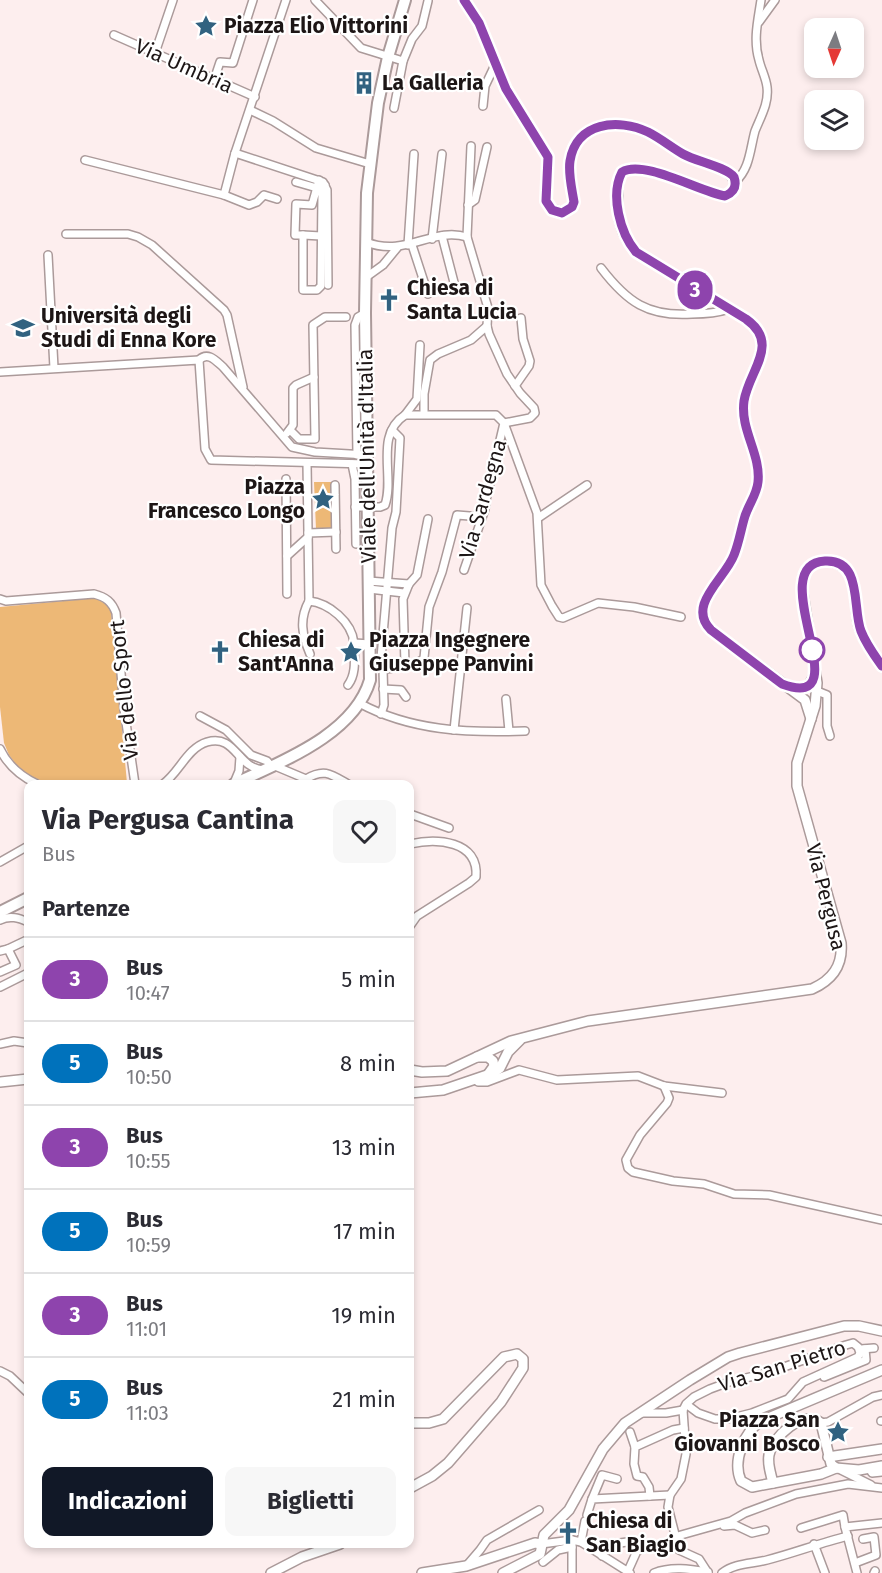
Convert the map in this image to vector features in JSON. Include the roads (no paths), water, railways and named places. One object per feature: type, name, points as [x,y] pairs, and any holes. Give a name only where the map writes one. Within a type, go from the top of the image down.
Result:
[{"type":"main road","name":"Viale dell'Unità d'Italia","points":[[388,57],[389,39],[399,0]]},
{"type":"main road","name":"Viale dell'Unità d'Italia","points":[[242,777],[271,768],[330,733],[359,703],[370,680],[367,507],[360,457],[367,193],[378,103],[388,57],[405,0]]},
{"type":"main road","points":[[464,0],[479,23],[506,89],[548,157],[546,201],[555,211],[566,212],[572,207],[574,202],[570,172],[572,154],[579,138],[598,126],[623,125],[646,132],[684,154],[730,173],[735,182],[732,192],[725,196],[658,174],[633,169],[622,172],[618,182],[619,220],[625,236],[636,252],[729,309],[752,324],[759,332],[763,350],[750,379],[744,404],[745,424],[758,468],[758,481],[735,554],[705,599],[702,615],[706,626],[782,684],[801,693],[817,693]]},
{"type":"main road","name":"Via Pergusa","points":[[414,1071],[447,1071],[523,1037],[588,1021],[812,989],[833,975],[841,961],[842,944],[797,786],[797,763],[817,693],[816,671],[802,579],[809,567],[822,561],[831,561],[845,567],[853,581],[857,620],[861,631],[882,666]]},
{"type":"main road","points":[[801,693],[812,684],[816,671]]},
{"type":"main road","points":[[801,693],[811,719]]},
{"type":"main road","points":[[0,912],[24,900]]},
{"type":"main road","points":[[414,1093],[443,1090],[500,1068],[512,1047],[523,1037]]},
{"type":"main road","points":[[499,1046],[504,1052],[504,1059]]},
{"type":"main road","points":[[487,1074],[494,1066],[499,1046]]},
{"type":"main road","points":[[477,1058],[488,1057],[493,1061],[494,1066]]},
{"type":"main road","points":[[0,1082],[24,1079]]},
{"type":"main road","points":[[503,1573],[540,1554],[544,1535],[569,1509],[603,1449],[625,1423],[690,1380],[728,1357],[844,1326],[859,1326],[882,1331]]},
{"type":"main road","points":[[414,1423],[429,1423],[444,1419],[504,1357],[517,1354],[523,1359],[523,1368],[501,1402],[439,1471],[414,1486]]},
{"type":"main road","points":[[882,1370],[770,1416],[754,1426],[742,1448],[738,1474],[743,1484],[752,1487],[821,1474],[836,1468],[859,1470],[882,1466]]},
{"type":"main road","points":[[773,1483],[769,1458],[775,1442],[795,1423],[812,1419],[821,1423],[828,1457],[836,1468]]},
{"type":"main road","points":[[828,1457],[882,1449]]},
{"type":"main road","points":[[422,1573],[466,1566],[535,1543],[541,1544]]},
{"type":"main road","points":[[271,1573],[302,1557],[328,1548]]},
{"type":"street","points":[[155,53],[172,0]]},
{"type":"street","points":[[214,80],[220,62],[233,63],[253,0]]},
{"type":"street","points":[[224,195],[235,153],[286,0]]},
{"type":"street","points":[[315,0],[361,48],[404,61]]},
{"type":"street","points":[[735,182],[740,178],[750,156],[754,134],[766,105],[767,85],[758,59],[756,42],[761,0]]},
{"type":"street","points":[[757,24],[775,0]]},
{"type":"street","points":[[394,108],[404,61],[412,39],[422,26],[428,1]]},
{"type":"street","name":"Via Umbria","points":[[114,35],[255,97]]},
{"type":"street","points":[[483,106],[485,86],[495,65]]},
{"type":"street","points":[[250,110],[273,121],[316,148],[370,164]]},
{"type":"street","points":[[471,146],[467,237],[488,308],[487,326],[507,374],[534,408],[535,413],[530,418],[504,423],[538,518],[540,578],[546,596],[563,618],[598,603],[681,617]]},
{"type":"street","points":[[468,205],[475,200],[487,147]]},
{"type":"street","points":[[235,153],[320,184],[327,190],[328,285]]},
{"type":"street","points":[[414,154],[410,245],[428,294]]},
{"type":"street","points":[[432,238],[442,154]]},
{"type":"street","points":[[85,160],[224,195],[249,205],[257,202],[264,195],[277,199]]},
{"type":"street","points":[[296,182],[320,184]]},
{"type":"street","points":[[320,184],[312,205],[296,204],[296,235],[321,236]]},
{"type":"street","points":[[303,235],[303,290],[317,290],[321,286],[322,194],[320,184]]},
{"type":"street","points":[[452,234],[463,225],[467,225]]},
{"type":"street","points":[[66,234],[128,234],[152,245],[224,310],[243,387]]},
{"type":"street","points":[[366,242],[374,246],[397,248],[452,234],[467,237]]},
{"type":"street","points":[[442,236],[456,290]]},
{"type":"street","points":[[365,278],[382,266],[397,248]]},
{"type":"street","points":[[48,255],[54,368]]},
{"type":"street","points":[[601,268],[629,298],[654,312],[680,315],[720,312],[729,309]]},
{"type":"street","points":[[290,430],[299,439],[315,439],[313,325],[325,317],[346,317]]},
{"type":"street","points":[[515,386],[530,361],[521,318]]},
{"type":"street","points":[[424,414],[424,394],[430,360],[438,354],[471,340],[487,326]]},
{"type":"street","points":[[355,507],[383,507],[386,502],[388,442],[398,421],[417,399],[420,345]]},
{"type":"street","points":[[0,372],[213,358],[243,387],[292,447],[299,450],[360,457]]},
{"type":"street","points":[[199,360],[207,457],[216,462],[351,464],[360,457]]},
{"type":"street","points":[[282,436],[293,425],[293,388],[314,377]]},
{"type":"street","name":"Via Sardegna","points":[[405,415],[496,416],[504,423],[482,517],[464,570]]},
{"type":"street","points":[[381,658],[392,528],[396,512],[400,438],[392,430]]},
{"type":"street","points":[[351,464],[360,457]]},
{"type":"street","points":[[307,463],[309,601],[302,619],[305,642],[310,654]]},
{"type":"street","points":[[351,464],[355,479],[356,544]]},
{"type":"street","points":[[286,479],[287,594]]},
{"type":"street","points":[[335,485],[336,549]]},
{"type":"street","points":[[538,518],[588,485]]},
{"type":"street","points":[[381,714],[384,705],[383,670],[405,664],[415,665],[421,663],[424,658],[429,607],[442,572],[457,515],[482,517]]},
{"type":"street","points":[[405,664],[404,593],[417,574],[428,519]]},
{"type":"street","points":[[287,556],[308,535],[336,532]]},
{"type":"street","points":[[368,585],[387,582],[409,584]]},
{"type":"street","points":[[368,585],[404,593]]},
{"type":"street","name":"Via dello Sport","points":[[0,599],[6,601],[94,594],[102,596],[113,605],[116,613],[124,710],[134,780]]},
{"type":"street","points":[[309,601],[326,604],[349,627],[354,643],[355,668],[348,685]]},
{"type":"street","points":[[454,730],[467,608]]},
{"type":"street","points":[[354,643],[370,644]]},
{"type":"street","points":[[383,689],[401,690],[406,697]]},
{"type":"street","points":[[817,693],[827,695],[830,736]]},
{"type":"street","points":[[506,699],[509,731]]},
{"type":"street","points":[[359,703],[381,714],[415,724],[465,732],[525,731]]},
{"type":"street","points":[[200,716],[226,730],[251,755],[267,761],[271,768],[306,779],[318,772],[340,780]]},
{"type":"street","points":[[169,780],[194,750],[203,744],[215,741],[225,743],[235,750],[240,757],[242,777]]},
{"type":"street","points":[[0,749],[10,766],[19,775],[29,780]]},
{"type":"street","points":[[414,815],[449,828]]},
{"type":"street","points":[[414,844],[436,841],[455,843],[467,850],[474,860],[476,877],[417,916],[414,921]]},
{"type":"street","points":[[0,861],[24,848]]},
{"type":"street","points":[[0,920],[18,918],[24,920]]},
{"type":"street","points":[[0,951],[24,941]]},
{"type":"street","points":[[0,972],[16,964],[8,949]]},
{"type":"street","points":[[0,987],[24,975]]},
{"type":"street","points":[[0,1044],[14,1041],[24,1042]]},
{"type":"street","points":[[475,1079],[478,1082],[487,1082],[519,1070],[557,1080],[638,1076],[664,1086],[722,1093]]},
{"type":"street","points":[[664,1086],[669,1098],[667,1103],[640,1135],[626,1160],[628,1168],[633,1172],[673,1181],[704,1184],[734,1194],[769,1196],[882,1220]]},
{"type":"street","name":"Via San Pietro","points":[[853,1343],[862,1349],[858,1357],[803,1382],[788,1398],[759,1411],[728,1419],[715,1419],[685,1407],[694,1397],[719,1385],[767,1373],[853,1343]]},
{"type":"street","points":[[824,1377],[866,1360],[862,1349],[874,1348]]},
{"type":"street","points":[[0,1371],[10,1376],[24,1389]]},
{"type":"street","points":[[821,1423],[828,1422],[873,1397],[882,1395]]},
{"type":"street","points":[[641,1413],[685,1407],[684,1428],[687,1454],[684,1472],[670,1495],[668,1506],[679,1550],[699,1558],[708,1573]]},
{"type":"street","points":[[635,1447],[684,1428]]},
{"type":"street","points":[[630,1432],[635,1447],[634,1464],[637,1476],[643,1477],[649,1487],[650,1496]]},
{"type":"street","points":[[836,1468],[873,1487]]},
{"type":"street","points":[[869,1468],[872,1473],[882,1472]]},
{"type":"street","points":[[581,1542],[586,1518],[602,1475],[617,1479]]},
{"type":"street","points":[[674,1537],[718,1525],[790,1495],[848,1484],[882,1488]]},
{"type":"street","points":[[592,1499],[670,1495]]},
{"type":"street","points":[[466,1566],[487,1540],[539,1509]]},
{"type":"street","points":[[801,1528],[843,1515],[857,1573]]},
{"type":"street","points":[[846,1527],[882,1523]]},
{"type":"street","points":[[718,1525],[735,1525],[752,1533],[765,1530]]},
{"type":"street","points":[[722,1573],[731,1566],[769,1560],[814,1544],[848,1536]]},
{"type":"street","points":[[855,1563],[876,1555],[874,1537],[863,1539]]},
{"type":"street","points":[[543,1562],[558,1550],[581,1542],[602,1556],[629,1572],[637,1551],[635,1543],[606,1545],[602,1556]]},
{"type":"street","points":[[541,1544],[572,1544]]},
{"type":"street","points":[[572,1544],[572,1573]]},
{"type":"street","points":[[814,1544],[825,1573]]},
{"type":"street","points":[[637,1551],[649,1545]]},
{"type":"street","points":[[654,1573],[682,1568],[708,1573]]},
{"type":"place","name":"Piazza Elio Vittorini","points":[[206,26]]},
{"type":"place","name":"La Galleria","points":[[364,83]]},
{"type":"place","name":"Chiesa di Santa Lucia","points":[[389,300]]},
{"type":"place","name":"Università degli Studi di Enna Kore","points":[[23,328]]},
{"type":"place","name":"Piazza Francesco Longo","points":[[323,499]]},
{"type":"place","name":"Chiesa di Sant'Anna","points":[[220,652]]},
{"type":"place","name":"Piazza Ingegnere Giuseppe Panvini","points":[[351,652]]},
{"type":"place","name":"Piazza San Giovanni Bosco","points":[[838,1432]]},
{"type":"place","name":"Chiesa di San Biagio","points":[[568,1533]]}]
